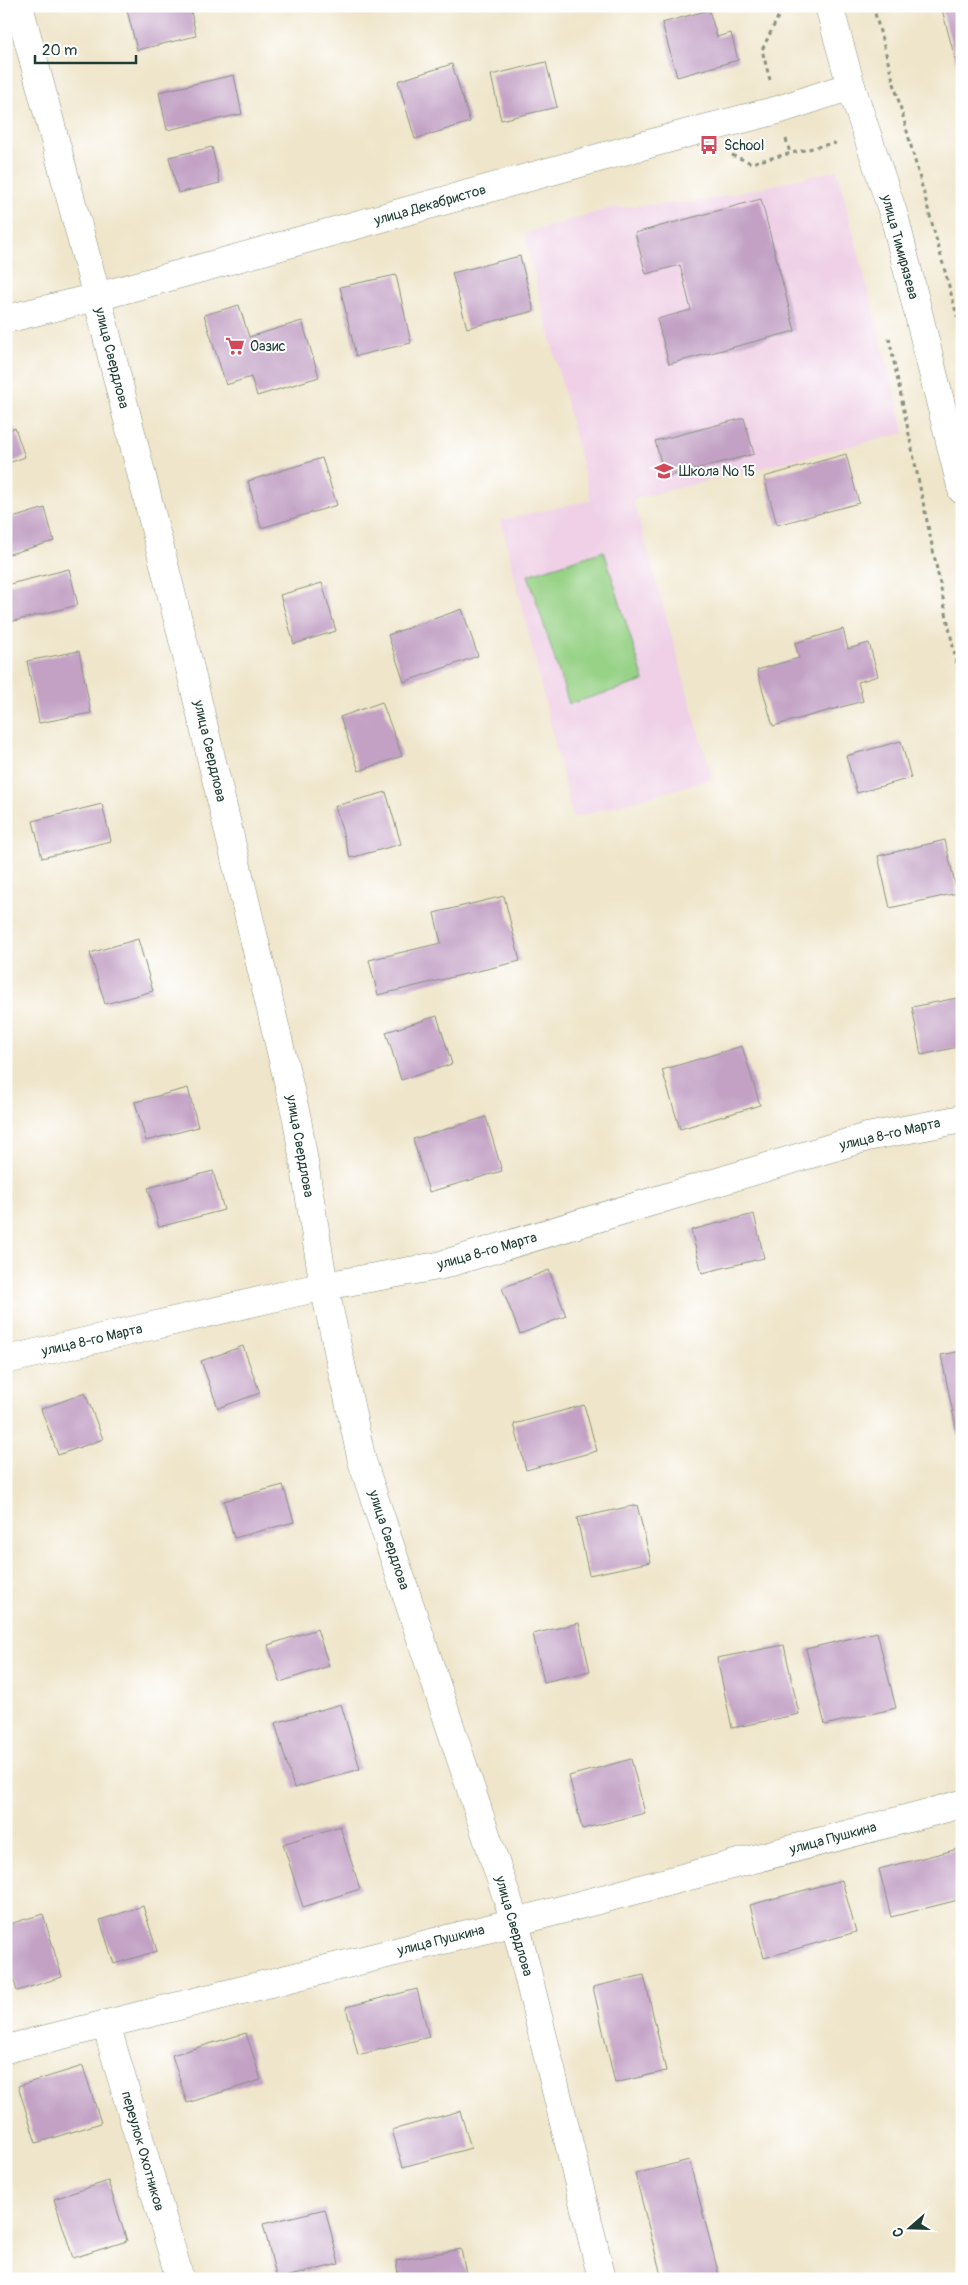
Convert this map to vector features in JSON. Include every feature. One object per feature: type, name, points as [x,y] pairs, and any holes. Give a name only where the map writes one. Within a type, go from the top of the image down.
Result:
[{"type":"street","name":"улица Свердлова","points":[[19,6],[97,297],[186,652],[297,1119],[324,1286],[362,1461],[515,1922],[602,2279]]},
{"type":"street","name":"улица Тимирязева","points":[[829,6],[851,86],[895,219],[962,490]]},
{"type":"street","name":"улица Декабристов","points":[[6,319],[97,297],[692,132],[778,110],[851,86]]},
{"type":"street","name":"улица 8-го Марта","points":[[6,1360],[324,1286],[438,1266],[867,1136],[962,1119]]},
{"type":"street","name":"улица Пушкина","points":[[6,2049],[515,1922],[962,1804]]},
{"type":"street","name":"переулок Охотников","points":[[106,2024],[180,2279]]},
{"type":"path","points":[[873,6],[962,334]]},
{"type":"path","points":[[726,152],[751,163],[833,143],[840,146]]},
{"type":"path","points":[[888,333],[962,690]]},
{"type":"shaded area","name":"Школа № 15","points":[[837,170],[905,433],[633,499],[712,779],[573,818],[501,520],[591,500],[524,234],[611,208],[704,201]]},
{"type":"green space","points":[[604,551],[644,681],[569,704],[528,575]]},
{"type":"building","points":[[126,6],[190,6],[196,36],[137,50]]},
{"type":"building","points":[[941,6],[962,6],[962,81],[961,81]]},
{"type":"building","points":[[709,10],[717,37],[731,33],[738,60],[677,77],[662,23]]},
{"type":"building","points":[[546,62],[557,107],[501,120],[491,75]]},
{"type":"building","points":[[452,64],[470,122],[415,139],[398,81]]},
{"type":"building","points":[[234,75],[242,114],[167,130],[159,92]]},
{"type":"building","points":[[212,147],[220,183],[178,193],[169,157]]},
{"type":"building","points":[[761,199],[795,331],[669,364],[657,319],[691,310],[680,265],[646,274],[635,233]]},
{"type":"building","points":[[520,256],[534,311],[467,328],[452,273]]},
{"type":"building","points":[[396,275],[411,343],[356,356],[340,287]]},
{"type":"building","points":[[239,305],[249,337],[302,321],[319,377],[257,396],[251,377],[226,385],[204,315]]},
{"type":"building","points":[[744,418],[754,454],[665,477],[655,441]]},
{"type":"building","points":[[15,428],[25,457],[6,464],[6,431]]},
{"type":"building","points":[[846,454],[859,503],[777,525],[764,477]]},
{"type":"building","points":[[322,458],[337,505],[261,528],[248,481]]},
{"type":"building","points":[[45,508],[54,541],[6,555],[6,520]]},
{"type":"building","points":[[69,569],[78,605],[6,623],[6,585]]},
{"type":"building","points":[[322,583],[336,631],[294,644],[280,595]]},
{"type":"building","points":[[462,609],[478,656],[404,682],[388,635]]},
{"type":"building","points":[[843,629],[848,649],[869,643],[878,676],[858,682],[863,701],[773,726],[757,670],[799,658],[795,643]]},
{"type":"building","points":[[79,651],[91,713],[39,723],[27,661]]},
{"type":"building","points":[[382,702],[402,756],[359,771],[340,717]]},
{"type":"building","points":[[901,741],[911,778],[857,793],[846,756]]},
{"type":"building","points":[[386,792],[401,844],[350,858],[335,806]]},
{"type":"building","points":[[102,804],[111,841],[42,858],[33,821]]},
{"type":"building","points":[[945,840],[957,893],[890,908],[878,856]]},
{"type":"building","points":[[504,896],[520,961],[378,995],[369,960],[441,943],[434,913]]},
{"type":"building","points":[[138,939],[153,991],[105,1004],[90,953]]},
{"type":"building","points":[[962,997],[962,1046],[921,1055],[912,1007]]},
{"type":"building","points":[[437,1016],[452,1064],[401,1080],[386,1032]]},
{"type":"building","points":[[742,1046],[760,1105],[680,1129],[662,1070]]},
{"type":"building","points":[[188,1088],[198,1127],[146,1141],[135,1102]]},
{"type":"building","points":[[486,1117],[502,1171],[429,1192],[413,1139]]},
{"type":"building","points":[[213,1171],[224,1210],[159,1227],[148,1188]]},
{"type":"building","points":[[754,1214],[764,1258],[702,1273],[691,1230]]},
{"type":"building","points":[[549,1270],[566,1316],[520,1334],[502,1288]]},
{"type":"building","points":[[243,1346],[260,1393],[218,1408],[201,1361]]},
{"type":"building","points":[[962,1351],[962,1452],[961,1452],[941,1355]]},
{"type":"building","points":[[85,1393],[103,1439],[58,1455],[41,1409]]},
{"type":"building","points":[[584,1405],[597,1451],[526,1470],[514,1424]]},
{"type":"building","points":[[283,1485],[294,1522],[234,1538],[224,1501]]},
{"type":"building","points":[[637,1505],[651,1562],[589,1575],[577,1518]]},
{"type":"building","points":[[579,1623],[590,1671],[544,1682],[533,1634]]},
{"type":"building","points":[[317,1629],[329,1666],[280,1682],[268,1645]]},
{"type":"building","points":[[877,1632],[896,1708],[825,1725],[806,1649]]},
{"type":"building","points":[[784,1645],[799,1714],[732,1728],[717,1658]]},
{"type":"building","points":[[341,1704],[360,1769],[294,1788],[275,1723]]},
{"type":"building","points":[[631,1759],[645,1813],[582,1829],[569,1776]]},
{"type":"building","points":[[340,1826],[360,1889],[303,1907],[283,1844]]},
{"type":"building","points":[[962,1848],[962,1899],[891,1917],[879,1869]]},
{"type":"building","points":[[842,1880],[856,1932],[764,1958],[750,1905]]},
{"type":"building","points":[[143,1906],[157,1951],[114,1964],[100,1920]]},
{"type":"building","points":[[43,1914],[62,1977],[17,1991],[6,1953],[6,1925]]},
{"type":"building","points":[[644,1975],[666,2071],[615,2083],[593,1987]]},
{"type":"building","points":[[417,1989],[429,2037],[358,2055],[346,2007]]},
{"type":"building","points":[[246,2033],[261,2080],[187,2103],[172,2055]]},
{"type":"building","points":[[83,2066],[101,2123],[36,2143],[18,2086]]},
{"type":"building","points":[[460,2111],[471,2148],[403,2167],[392,2130]]},
{"type":"building","points":[[689,2160],[720,2279],[662,2279],[635,2174]]},
{"type":"building","points":[[108,2181],[127,2241],[73,2258],[54,2199]]},
{"type":"building","points":[[325,2209],[339,2264],[277,2279],[263,2224]]},
{"type":"building","points":[[461,2249],[467,2279],[399,2279],[396,2261]]},
{"type":"place","name":"School","points":[[709,145]]},
{"type":"place","name":"Оазис","points":[[235,346]]},
{"type":"place","name":"Школа № 15","points":[[664,471]]}]
